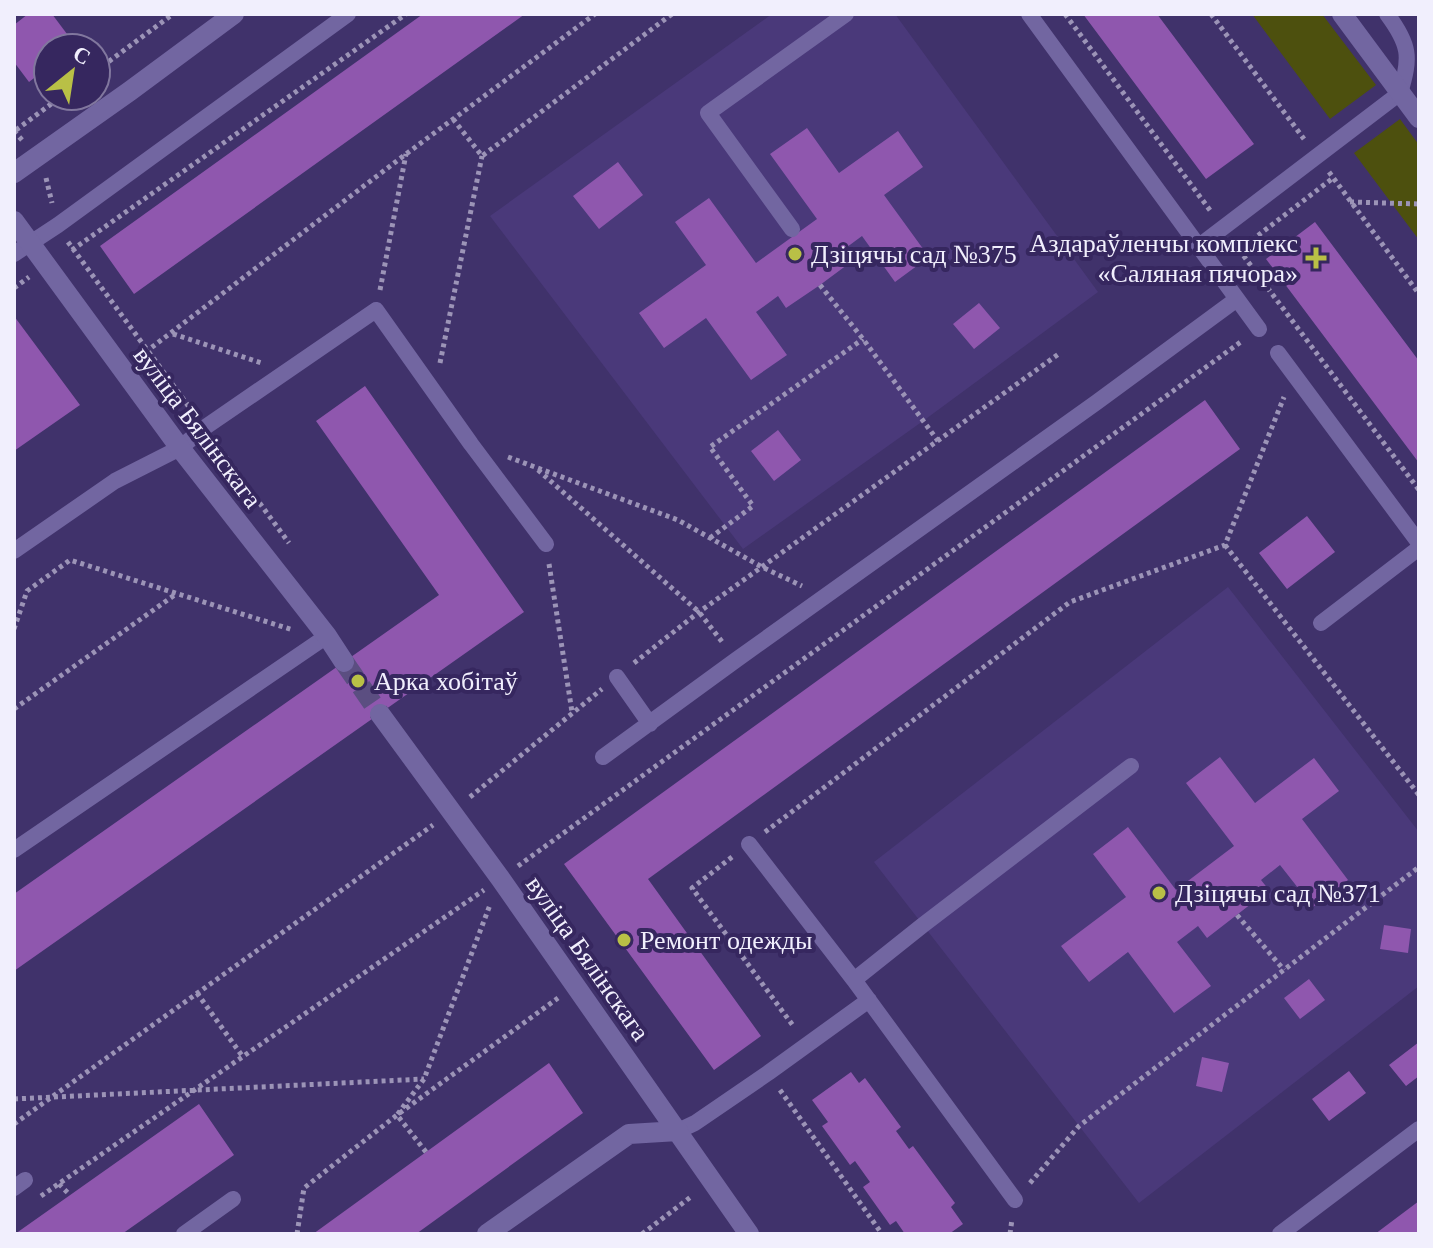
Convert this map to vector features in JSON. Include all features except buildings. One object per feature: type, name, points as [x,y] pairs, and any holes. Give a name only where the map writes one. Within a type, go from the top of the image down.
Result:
[{"type":"street","points":[[14,173],[234,14]]},
{"type":"street","points":[[1342,14],[1419,118]]},
{"type":"street","name":"вуліца Бялінскага","points":[[14,221],[22,248],[46,267],[344,662]]},
{"type":"street","name":"вуліца Бялінскага","points":[[380,714],[500,878],[749,1234]]},
{"type":"street","points":[[487,1234],[629,1134],[678,1131]]},
{"type":"lane","points":[[22,248],[348,14]]},
{"type":"lane","points":[[792,229],[708,113],[846,14]]},
{"type":"lane","points":[[1029,14],[1259,329]]},
{"type":"lane","points":[[1199,246],[1400,93],[1408,56],[1405,42],[1387,14]]},
{"type":"lane","points":[[603,757],[1237,299]]},
{"type":"lane","points":[[14,551],[115,481],[180,448],[204,428],[376,310],[546,544]]},
{"type":"lane","points":[[1278,353],[1419,546],[1321,623]]},
{"type":"lane","points":[[14,850],[327,636]]},
{"type":"lane","points":[[617,677],[650,724]]},
{"type":"lane","points":[[854,980],[1131,766]]},
{"type":"lane","points":[[749,844],[869,1000],[1015,1200]]},
{"type":"lane","points":[[678,1131],[695,1123],[768,1073],[869,1000]]},
{"type":"lane","points":[[1280,1234],[1419,1129]]},
{"type":"lane","points":[[184,1234],[233,1199]]},
{"type":"path","points":[[112,59],[173,14]]},
{"type":"path","points":[[40,112],[15,130],[44,171],[58,225],[72,250],[406,14]]},
{"type":"path","points":[[122,370],[595,14]]},
{"type":"path","points":[[434,392],[482,156],[672,14]]},
{"type":"path","points":[[1065,14],[1419,490]]},
{"type":"path","points":[[1211,14],[1419,294]]},
{"type":"path","points":[[453,119],[482,156]]},
{"type":"path","points":[[376,310],[406,154]]},
{"type":"path","points":[[1239,250],[1333,178]]},
{"type":"path","points":[[1350,202],[1419,204]]},
{"type":"path","points":[[14,288],[46,267]]},
{"type":"path","points":[[820,285],[938,441]]},
{"type":"path","points":[[37,1199],[500,878],[1259,329]]},
{"type":"path","points":[[172,334],[287,371]]},
{"type":"path","points":[[710,538],[753,506],[710,447],[863,339]]},
{"type":"path","points":[[14,1124],[452,811],[699,612],[1060,353]]},
{"type":"path","points":[[796,1029],[692,888],[1070,602],[1225,545],[1293,373]]},
{"type":"path","points":[[471,444],[678,520],[762,567],[825,597]]},
{"type":"path","points":[[534,465],[699,612],[736,660]]},
{"type":"path","points":[[546,544],[572,713]]},
{"type":"path","points":[[1225,545],[1419,795]]},
{"type":"path","points":[[14,629],[27,591],[70,560],[294,631]]},
{"type":"path","points":[[14,709],[176,594]]},
{"type":"path","points":[[1010,1234],[1015,1200],[1079,1126],[1419,867]]},
{"type":"path","points":[[397,1115],[424,1079],[500,878]]},
{"type":"path","points":[[1237,915],[1284,970]]},
{"type":"path","points":[[297,1234],[304,1188],[397,1115],[575,985]]},
{"type":"path","points":[[197,993],[243,1057]]},
{"type":"path","points":[[768,1073],[882,1234]]},
{"type":"path","points":[[14,1099],[424,1079]]},
{"type":"path","points":[[397,1115],[426,1152]]},
{"type":"path","points":[[59,1184],[70,1195]]},
{"type":"path","points":[[642,1234],[692,1196]]},
{"type":"shaded area","name":"Дзіцячы сад №375","points":[[772,14],[895,14],[1098,292],[743,549],[490,216]]},
{"type":"shaded area","points":[[1252,14],[1322,14],[1376,85],[1330,119]]},
{"type":"shaded area","points":[[1400,119],[1419,145],[1419,240],[1354,153]]},
{"type":"shaded area","name":"Дзіцячы сад №371","points":[[1228,587],[1419,832],[1419,986],[1139,1203],[874,862]]},
{"type":"tunnel","points":[[344,662],[380,714]]},
{"type":"place","name":"Дзіцячы сад №375","points":[[795,254]]},
{"type":"place","name":"Аздараўленчы комплекс «Саляная пячора»","points":[[1316,258]]},
{"type":"place","name":"Арка хобітаў","points":[[358,681]]},
{"type":"place","name":"Дзіцячы сад №371","points":[[1159,893]]},
{"type":"place","name":"Ремонт одежды","points":[[624,940]]}]
